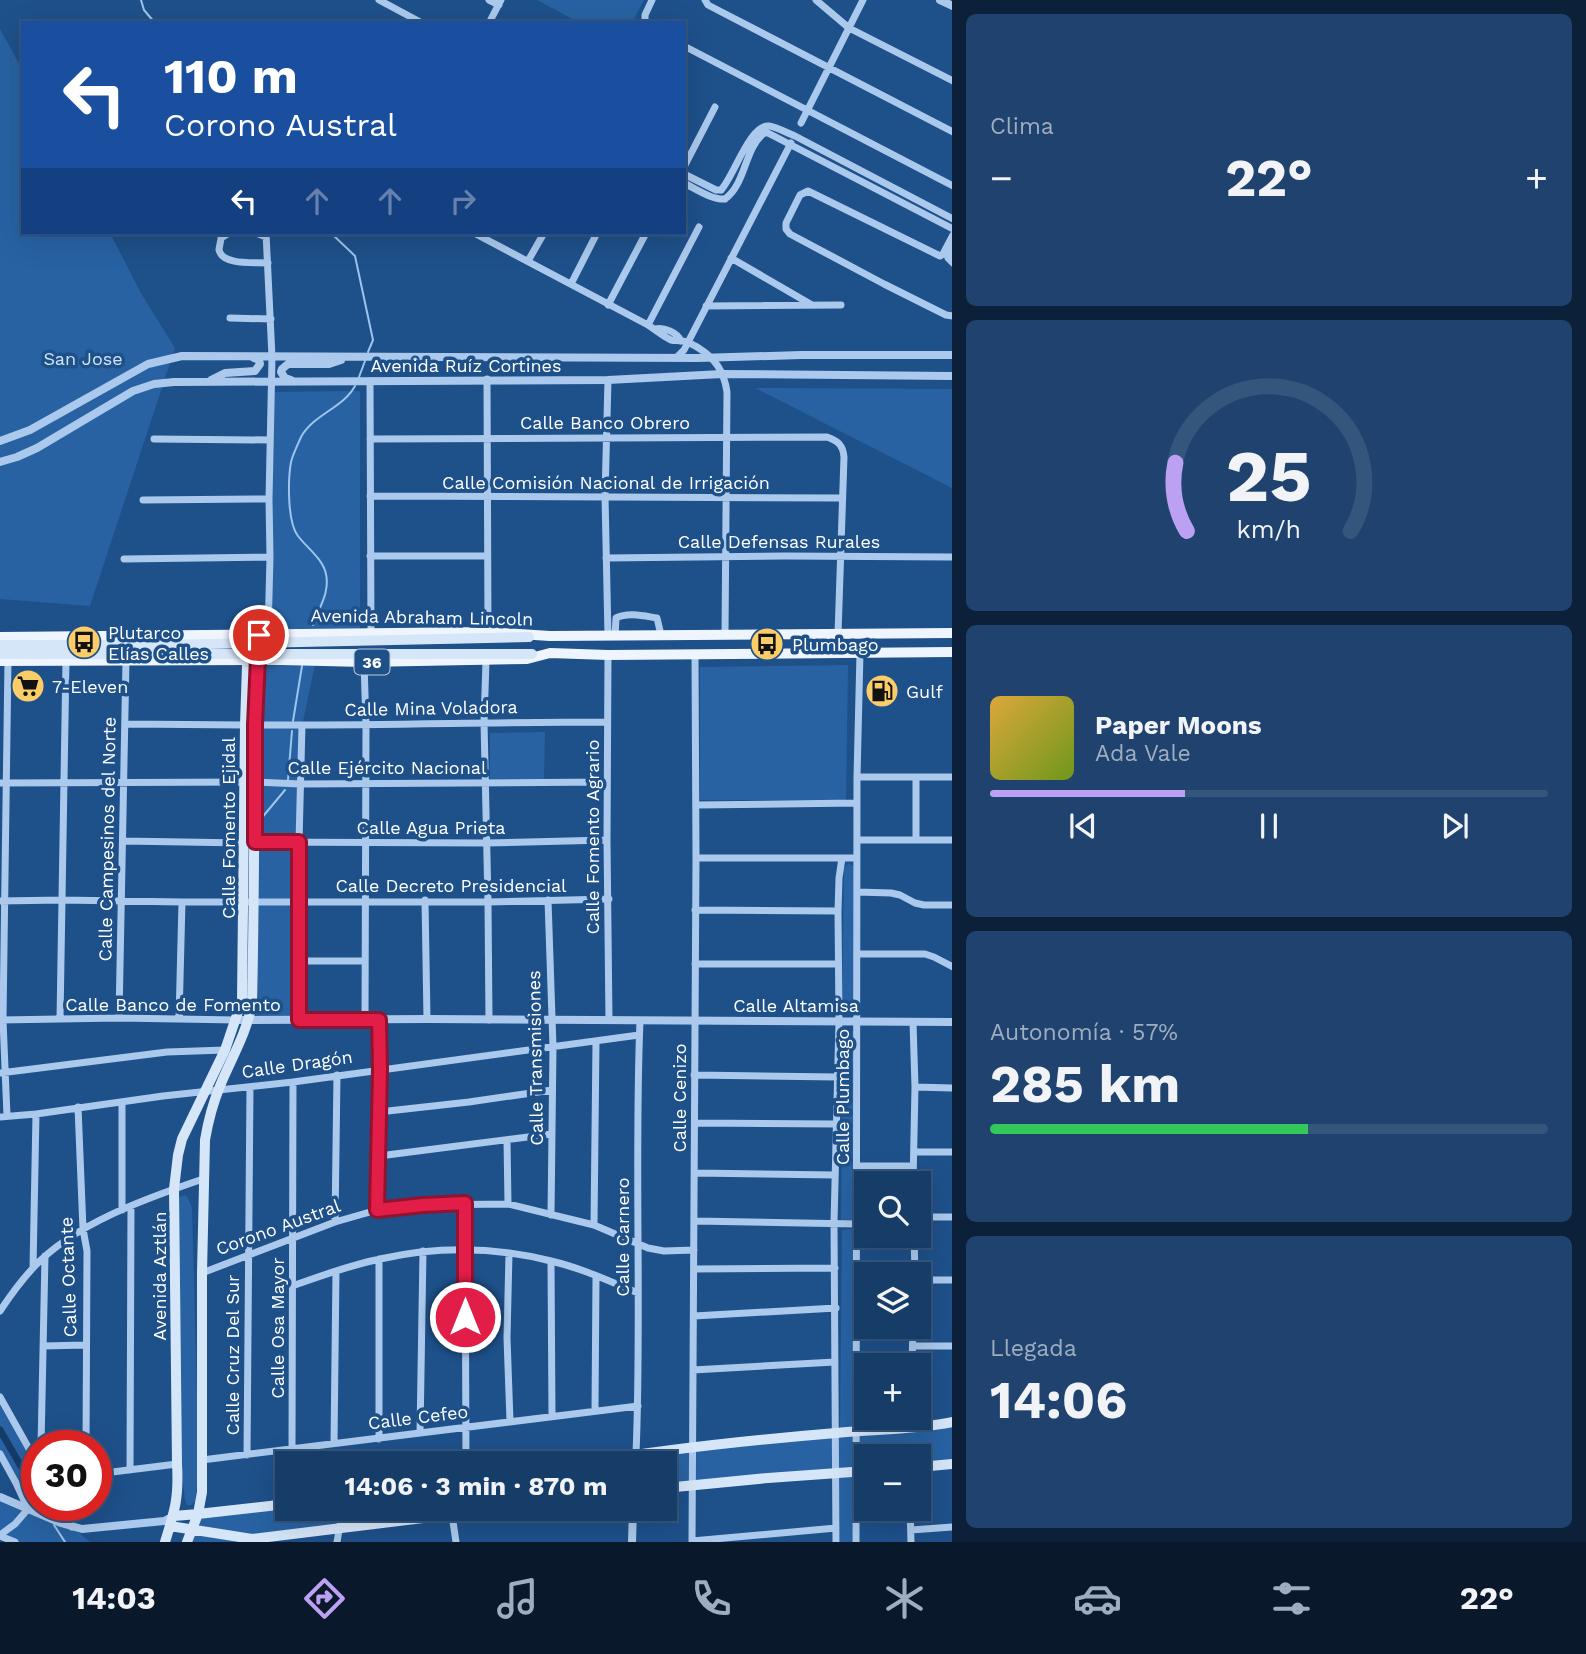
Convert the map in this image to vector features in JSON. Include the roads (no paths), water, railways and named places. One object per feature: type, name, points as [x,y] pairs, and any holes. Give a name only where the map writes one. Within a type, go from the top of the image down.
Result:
[{"type":"main road","name":"Avenida Abraham Lincoln","points":[[0,637],[488,632],[550,636]]},
{"type":"main road","name":"Avenida Abraham Lincoln","points":[[0,645],[952,633]]},
{"type":"main road","name":"Calle Fomento Ejidal","points":[[249,1020],[252,1003],[249,901],[250,725],[253,660],[258,634]]},
{"type":"main road","points":[[282,660],[275,648],[276,642],[283,634]]},
{"type":"main road","name":"36","points":[[3,658],[952,652]]},
{"type":"main road","name":"36","points":[[3,658],[486,661],[527,659],[550,653]]},
{"type":"main road","name":"Calle Fomento Ejidal","points":[[236,1020],[242,1000],[249,901]]},
{"type":"main road","name":"Avenida Aztlán","points":[[165,1542],[167,1524],[174,1516],[177,1502],[174,1189],[178,1155],[182,1139],[225,1050],[236,1020]]},
{"type":"main road","points":[[187,1542],[198,1514],[202,1492],[205,1140],[218,1090],[249,1020]]},
{"type":"main road","points":[[931,1423],[952,1422]]},
{"type":"main road","points":[[669,1451],[693,1446],[863,1430]]},
{"type":"main road","points":[[931,1466],[952,1464]]},
{"type":"main road","points":[[677,1487],[854,1473]]},
{"type":"main road","points":[[174,1516],[275,1505]]},
{"type":"main road","points":[[237,1542],[396,1521]]},
{"type":"main road","points":[[167,1524],[252,1539]]},
{"type":"street","points":[[379,0],[418,21]]},
{"type":"street","points":[[489,0],[500,2],[490,21]]},
{"type":"street","points":[[645,21],[652,0]]},
{"type":"street","points":[[705,0],[708,5],[952,131]]},
{"type":"street","points":[[816,0],[849,28],[952,80]]},
{"type":"street","points":[[801,123],[863,0]]},
{"type":"street","points":[[686,47],[952,185]]},
{"type":"street","points":[[686,163],[715,107]]},
{"type":"street","points":[[686,184],[719,200],[725,199],[733,192],[757,141],[764,130],[771,126],[952,218]]},
{"type":"street","points":[[721,190],[759,129],[952,228]]},
{"type":"street","points":[[677,357],[682,353],[685,342],[795,136]]},
{"type":"street","points":[[686,175],[721,190]]},
{"type":"street","points":[[721,190],[725,199]]},
{"type":"street","points":[[952,237],[940,257],[808,191],[800,195],[786,223],[790,234],[884,284],[952,316]]},
{"type":"street","points":[[651,327],[699,227]]},
{"type":"street","points":[[226,235],[221,238],[219,249],[231,262],[268,263]]},
{"type":"street","points":[[258,634],[270,557],[272,358],[266,235]]},
{"type":"street","points":[[528,261],[543,235]]},
{"type":"street","points":[[571,284],[596,235]]},
{"type":"street","points":[[608,304],[645,235]]},
{"type":"street","points":[[487,236],[665,337],[685,342],[707,353],[718,363],[726,387],[724,634]]},
{"type":"street","points":[[732,258],[813,305]]},
{"type":"street","points":[[706,306],[841,305]]},
{"type":"street","points":[[230,318],[271,319]]},
{"type":"street","name":"Avenida Ruíz Cortines","points":[[0,441],[30,430],[148,364],[192,356],[272,358],[952,355]]},
{"type":"street","points":[[209,382],[225,373],[255,372],[260,364],[259,360],[253,357]]},
{"type":"street","points":[[294,382],[282,376],[282,369],[288,364],[329,364],[351,357]]},
{"type":"street","name":"Avenida Ruíz Cortines","points":[[0,462],[37,448],[133,391],[154,384],[608,380],[722,374],[952,376]]},
{"type":"street","points":[[487,379],[488,632]]},
{"type":"street","points":[[608,380],[605,496],[612,636]]},
{"type":"street","points":[[370,381],[371,633]]},
{"type":"street","name":"Calle Banco Obrero","points":[[370,439],[827,437],[840,443],[843,450],[842,498]]},
{"type":"street","points":[[153,439],[270,440]]},
{"type":"street","name":"Calle Comisión Nacional de Irrigación","points":[[370,496],[842,498]]},
{"type":"street","points":[[838,634],[842,498]]},
{"type":"street","points":[[143,499],[269,499]]},
{"type":"street","points":[[370,556],[487,556]]},
{"type":"street","points":[[124,559],[270,557]]},
{"type":"street","name":"Calle Defensas Rurales","points":[[606,558],[952,557]]},
{"type":"street","points":[[612,636],[619,615],[657,618],[661,635]]},
{"type":"street","name":"Calle Plumbago","points":[[858,1171],[857,777],[860,653]]},
{"type":"street","name":"Calle Fomento Agrario","points":[[608,654],[608,1020]]},
{"type":"street","name":"Calle Cenizo","points":[[692,1542],[695,654]]},
{"type":"street","points":[[3,658],[4,1116]]},
{"type":"street","points":[[60,1019],[66,660]]},
{"type":"street","name":"Calle Campesinos del Norte","points":[[119,1018],[126,660]]},
{"type":"street","points":[[486,661],[484,722],[489,1020]]},
{"type":"street","points":[[364,662],[365,1020]]},
{"type":"street","name":"Calle Mina Voladora","points":[[125,724],[366,726],[607,722]]},
{"type":"street","points":[[299,1020],[302,726]]},
{"type":"street","points":[[857,777],[952,777]]},
{"type":"street","points":[[916,777],[916,840]]},
{"type":"street","name":"Calle Ejército Nacional","points":[[3,783],[607,782]]},
{"type":"street","points":[[696,805],[857,803]]},
{"type":"street","name":"Calle Agua Prieta","points":[[123,841],[486,843],[607,840]]},
{"type":"street","points":[[857,840],[952,840]]},
{"type":"street","points":[[696,858],[857,859]]},
{"type":"street","name":"Calle Plumbago","points":[[836,1542],[834,1223],[839,1021],[838,911],[842,858]]},
{"type":"street","points":[[857,892],[891,893],[915,904],[952,905]]},
{"type":"street","name":"Calle Decreto Presidencial","points":[[2,901],[488,902],[609,899]]},
{"type":"street","points":[[425,900],[427,1019]]},
{"type":"street","name":"Calle Transmisiones","points":[[548,900],[553,1047],[551,1215]]},
{"type":"street","points":[[178,1019],[182,902]]},
{"type":"street","points":[[695,910],[838,911]]},
{"type":"street","points":[[857,954],[925,954],[952,966]]},
{"type":"street","points":[[299,961],[365,961]]},
{"type":"street","points":[[695,964],[838,964]]},
{"type":"street","name":"Calle Banco de Fomento","points":[[2,1020],[119,1018],[640,1021]]},
{"type":"street","points":[[377,1210],[379,1020]]},
{"type":"street","name":"Calle Altamisa","points":[[640,1021],[952,1021]]},
{"type":"street","name":"Calle Carnero","points":[[636,1451],[640,1021]]},
{"type":"street","points":[[913,1022],[913,1171]]},
{"type":"street","name":"Calle Dragón","points":[[4,1116],[293,1082],[639,1035]]},
{"type":"street","points":[[594,1225],[596,1041]]},
{"type":"street","points":[[2,1072],[167,1052],[225,1050]]},
{"type":"street","points":[[335,1222],[337,1075]]},
{"type":"street","points":[[694,1076],[837,1077]]},
{"type":"street","name":"Calle Osa Mayor","points":[[292,1448],[293,1082]]},
{"type":"street","name":"Calle Cruz Del Sur","points":[[247,1455],[250,1087]]},
{"type":"street","points":[[915,1087],[952,1088]]},
{"type":"street","points":[[379,1112],[552,1090]]},
{"type":"street","points":[[122,1103],[122,1210]]},
{"type":"street","name":"Calle Octante","points":[[78,1107],[83,1229],[87,1251],[86,1430]]},
{"type":"street","points":[[33,1268],[36,1114]]},
{"type":"street","points":[[695,1123],[836,1124]]},
{"type":"street","points":[[379,1156],[552,1135]]},
{"type":"street","points":[[507,1140],[508,1204]]},
{"type":"street","points":[[914,1152],[952,1153]]},
{"type":"street","points":[[858,1166],[913,1166]]},
{"type":"street","points":[[695,1173],[835,1175]]},
{"type":"street","points":[[0,1311],[45,1256],[83,1229],[131,1206],[203,1180]]},
{"type":"street","points":[[465,1203],[466,1451]]},
{"type":"street","name":"Corono Austral","points":[[202,1273],[293,1237],[377,1210],[465,1203],[508,1204],[594,1225],[648,1248],[664,1251],[694,1250]]},
{"type":"street","points":[[130,1470],[131,1206]]},
{"type":"street","points":[[931,1217],[952,1217]]},
{"type":"street","points":[[695,1221],[854,1224]]},
{"type":"street","points":[[292,1286],[379,1259],[423,1251],[465,1249],[551,1261],[638,1293]]},
{"type":"street","points":[[421,1433],[423,1251]]},
{"type":"street","points":[[509,1254],[510,1421]]},
{"type":"street","points":[[42,1430],[45,1256]]},
{"type":"street","points":[[379,1259],[379,1439]]},
{"type":"street","points":[[551,1261],[552,1416]]},
{"type":"street","points":[[694,1269],[835,1268]]},
{"type":"street","points":[[334,1443],[336,1271]]},
{"type":"street","points":[[595,1410],[596,1276]]},
{"type":"street","points":[[931,1280],[952,1280]]},
{"type":"street","points":[[694,1316],[836,1308]]},
{"type":"street","name":"Calle Plumbago","points":[[856,1339],[858,1444]]},
{"type":"street","points":[[913,1339],[913,1353]]},
{"type":"street","points":[[43,1346],[86,1345]]},
{"type":"street","points":[[913,1346],[952,1346]]},
{"type":"street","points":[[693,1370],[835,1362]]},
{"type":"street","points":[[0,1398],[21,1435]]},
{"type":"street","name":"Calle Cefeo","points":[[202,1460],[638,1406]]},
{"type":"street","points":[[0,1454],[21,1494]]},
{"type":"street","points":[[112,1472],[177,1464]]},
{"type":"street","points":[[0,1497],[21,1506]]},
{"type":"street","points":[[15,1542],[0,1536],[21,1517]]},
{"type":"street","points":[[56,1521],[73,1528],[93,1529],[167,1524]]},
{"type":"street","points":[[69,1521],[73,1528]]},
{"type":"street","points":[[337,1542],[341,1521]]},
{"type":"street","points":[[453,1521],[456,1542]]},
{"type":"street","points":[[632,1542],[633,1521]]},
{"type":"street","name":"Calle Plumbago","points":[[856,1542],[858,1521]]},
{"type":"street","points":[[911,1521],[911,1542]]},
{"type":"street","points":[[911,1530],[952,1527]]},
{"type":"street","points":[[692,1542],[836,1528]]},
{"type":"waterway","points":[[141,0],[144,10],[153,21]]},
{"type":"waterway","points":[[333,235],[355,256],[373,340],[368,352]]},
{"type":"waterway","points":[[359,377],[365,361]]},
{"type":"waterway","points":[[313,625],[327,581],[318,559],[294,529],[289,500],[291,462],[307,429],[350,394],[355,386]]},
{"type":"waterway","points":[[293,721],[302,666]]},
{"type":"waterway","points":[[288,780],[292,731]]},
{"type":"waterway","points":[[260,820],[285,790]]},
{"type":"waterway","points":[[0,1430],[21,1466]]},
{"type":"waterway","points":[[54,1525],[65,1542]]},
{"type":"place","name":"Plutarco Elías Calles","points":[[84,642]]},
{"type":"place","name":"Plumbago","points":[[767,644]]},
{"type":"place","name":"7-Eleven","points":[[28,686]]},
{"type":"place","name":"Gulf","points":[[882,691]]},
{"type":"park label","name":"San Jose","points":[[83,358]]}]
